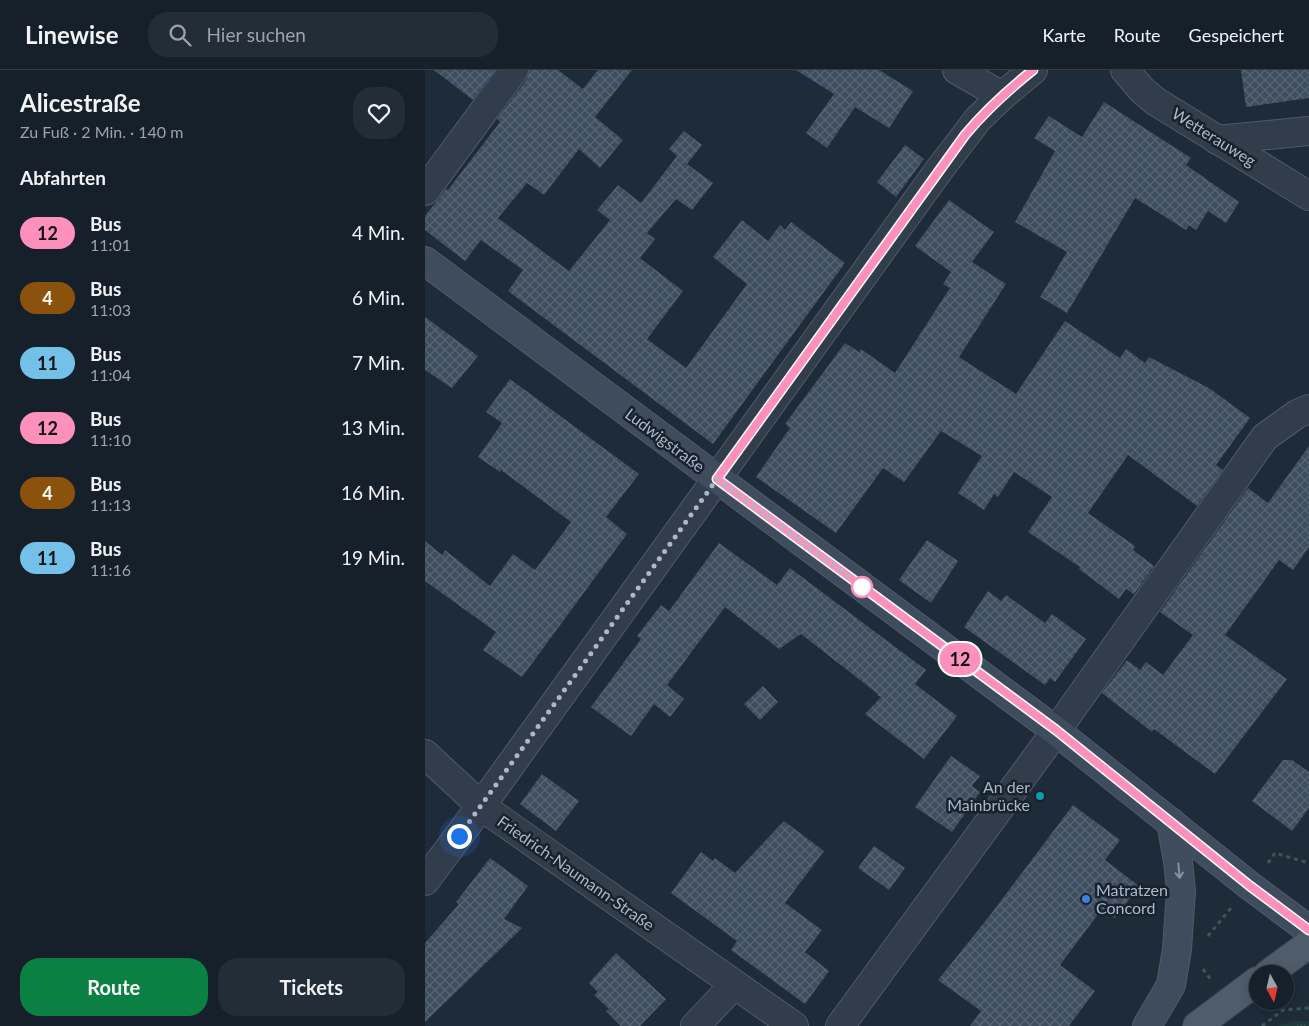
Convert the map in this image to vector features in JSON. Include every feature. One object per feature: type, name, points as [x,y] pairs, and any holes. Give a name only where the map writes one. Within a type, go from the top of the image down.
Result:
[{"type":"main road","name":"Ludwigstraße","points":[[425,261],[1056,730],[1250,886],[1309,930]]},
{"type":"main road","points":[[1147,1026],[1171,985],[1177,949],[1181,891],[1171,822]]},
{"type":"main road","points":[[1280,965],[1309,944]]},
{"type":"main road","points":[[1197,1026],[1249,987]]},
{"type":"street","points":[[425,191],[514,70]]},
{"type":"street","points":[[957,70],[1001,96]]},
{"type":"street","points":[[425,881],[939,170],[978,119],[1001,96],[1033,70]]},
{"type":"street","name":"Wetterauweg","points":[[1125,70],[1142,90],[1155,100],[1309,196]]},
{"type":"street","points":[[1217,140],[1309,130]]},
{"type":"street","points":[[840,1026],[1056,730],[1265,437],[1297,414],[1309,409]]},
{"type":"street","name":"Friedrich-Naumann-Straße","points":[[425,754],[481,806],[734,985]]},
{"type":"street","points":[[695,1026],[734,985],[794,1026]]},
{"type":"path","points":[[1275,853],[1309,863]]},
{"type":"path","points":[[1262,1026],[1283,1010],[1309,1008]]},
{"type":"green space","points":[[1293,1021],[1309,1021],[1309,1026],[1278,1026]]},
{"type":"building","points":[[434,70],[495,70],[473,100]]},
{"type":"building","points":[[529,70],[558,70],[583,89],[598,70],[632,70],[595,117],[623,140],[600,168],[579,149],[544,195],[527,183],[498,218],[569,271],[610,220],[597,210],[618,185],[641,203],[677,156],[682,160],[669,149],[684,131],[702,145],[687,164],[713,183],[692,210],[676,199],[647,233],[655,239],[640,258],[683,291],[647,339],[686,368],[747,284],[713,257],[742,220],[768,241],[780,225],[785,230],[791,222],[845,263],[713,444],[508,291],[523,270],[481,240],[465,261],[425,230],[425,216],[446,189],[448,190],[500,122],[497,119],[527,79]]},
{"type":"building","points":[[796,70],[879,70],[913,91],[889,128],[855,107],[827,148],[806,133],[834,94]]},
{"type":"building","points":[[1241,70],[1309,70],[1309,98],[1246,107]]},
{"type":"building","points":[[1104,102],[1191,158],[1186,165],[1239,202],[1226,223],[1208,211],[1196,230],[1189,225],[1186,230],[1135,198],[1067,313],[1040,297],[1067,252],[1015,222],[1055,151],[1034,138],[1049,116],[1082,137]]},
{"type":"building","points":[[905,145],[924,159],[896,197],[877,182]]},
{"type":"building","points":[[949,200],[994,232],[972,262],[1006,284],[959,357],[1016,394],[1065,321],[1120,358],[1126,349],[1145,363],[1149,357],[1209,388],[1250,418],[1216,465],[1223,470],[1197,506],[1128,455],[1088,513],[1135,546],[1133,550],[1154,566],[1134,594],[1126,589],[1119,599],[1079,569],[1080,567],[1028,532],[1052,497],[1014,472],[998,497],[994,494],[984,510],[958,493],[982,456],[941,431],[904,482],[883,468],[836,533],[756,477],[790,428],[785,424],[845,343],[859,352],[861,349],[895,373],[950,288],[943,284],[951,272],[915,246]]},
{"type":"building","points":[[425,317],[478,356],[452,388],[425,370]]},
{"type":"building","points":[[510,379],[639,474],[606,517],[627,534],[522,677],[483,650],[496,632],[425,581],[425,541],[442,555],[445,550],[490,586],[513,554],[535,570],[571,522],[501,470],[500,472],[478,457],[502,423],[486,412]]},
{"type":"building","points":[[1309,446],[1309,547],[1293,570],[1279,560],[1225,635],[1287,679],[1215,774],[1154,729],[1152,732],[1102,693],[1127,660],[1140,670],[1146,662],[1163,675],[1193,635],[1160,612],[1248,488],[1268,503]]},
{"type":"building","points":[[927,540],[958,561],[931,603],[899,580]]},
{"type":"building","points":[[719,543],[777,585],[790,568],[926,670],[915,684],[957,716],[924,759],[865,714],[881,697],[801,634],[779,649],[725,607],[667,685],[684,699],[670,717],[654,704],[631,736],[591,707],[641,639],[637,636],[661,605],[669,611]]},
{"type":"building","points":[[988,591],[1001,601],[1006,595],[1045,623],[1052,614],[1086,639],[1055,682],[1050,678],[1045,685],[964,627]]},
{"type":"building","points":[[763,686],[778,702],[760,720],[744,704]]},
{"type":"building","points":[[951,756],[980,776],[972,786],[980,792],[952,832],[915,807]]},
{"type":"building","points":[[1283,760],[1292,760],[1309,772],[1309,808],[1292,831],[1252,801]]},
{"type":"building","points":[[542,774],[579,801],[556,831],[520,804]]},
{"type":"building","points":[[1073,805],[1120,840],[1105,860],[1139,886],[1115,918],[1102,909],[1060,965],[1095,991],[1069,1026],[970,1026],[981,1011],[938,980],[991,914]]},
{"type":"building","points":[[784,821],[824,851],[785,903],[822,930],[805,952],[829,971],[805,1004],[731,950],[737,941],[671,893],[701,852],[713,861],[715,858],[735,873]]},
{"type":"building","points":[[874,846],[905,868],[889,890],[858,868]]},
{"type":"building","points":[[490,858],[528,886],[504,919],[522,928],[425,1022],[425,943],[459,904],[456,902]]},
{"type":"building","points":[[616,953],[666,999],[640,1026],[621,1026],[606,1011],[609,1009],[594,995],[598,992],[589,983]]},
{"type":"bus line","name":"12","points":[[1033,70],[1001,96],[965,135],[717,479],[1056,730],[1250,886],[1309,930]]},
{"type":"place","name":"An der Mainbrücke","points":[[1040,796]]},
{"type":"place","name":"Matratzen Concord","points":[[1086,899]]},
{"type":"route","points":[[459,836],[717,479],[868,591],[862,587]]}]
